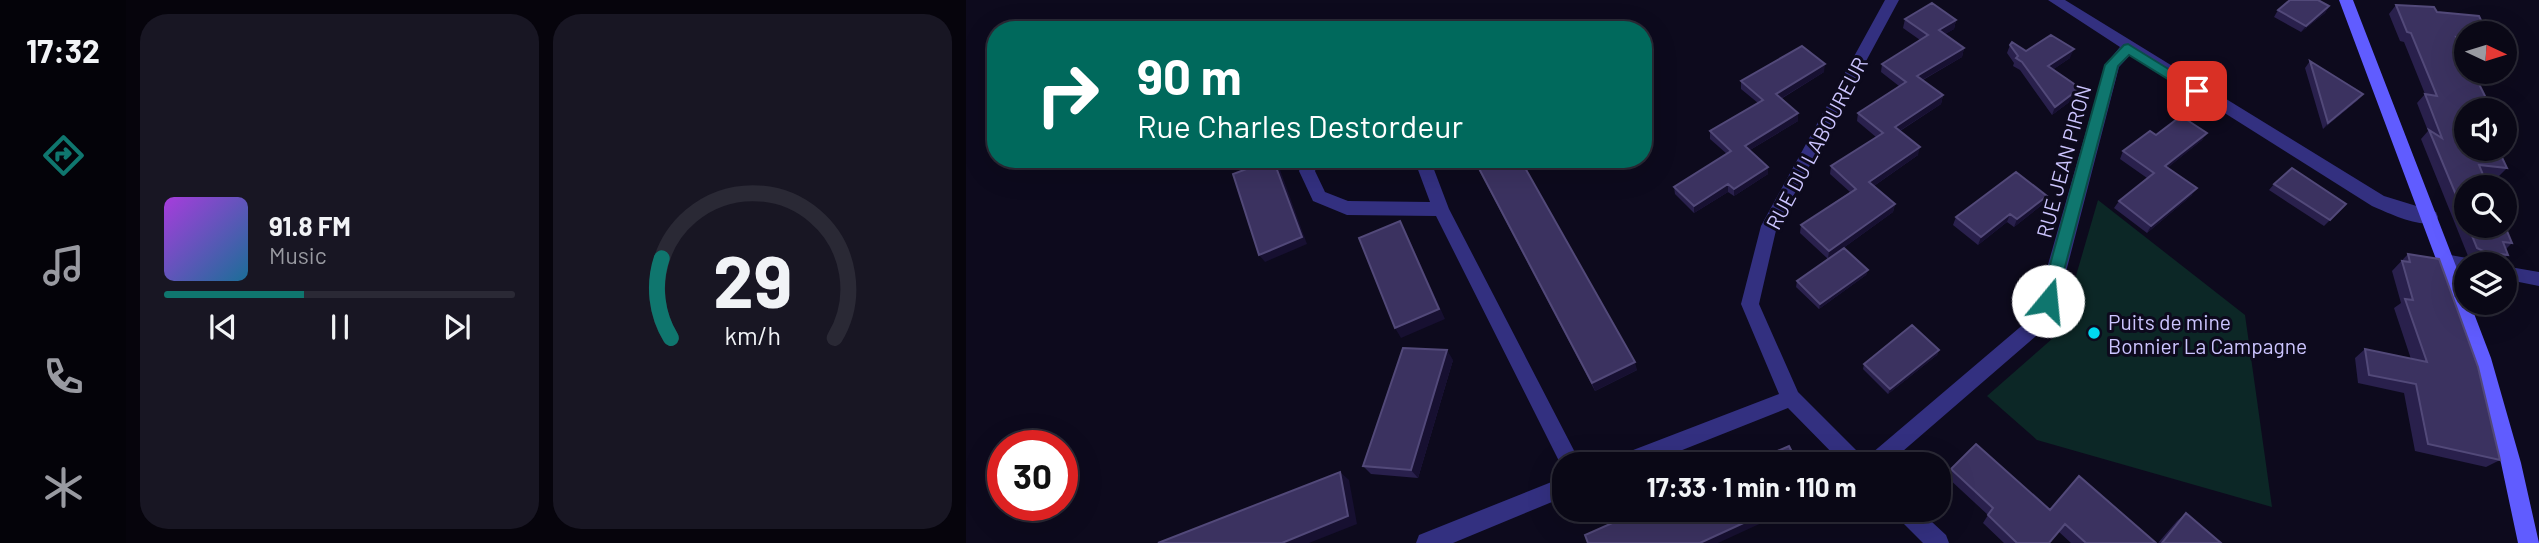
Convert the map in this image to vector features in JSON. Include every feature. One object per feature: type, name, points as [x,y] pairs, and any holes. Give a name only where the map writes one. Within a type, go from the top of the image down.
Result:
[{"type":"street","name":"RUE DU LABOUREUR","points":[[1845,452],[1791,398],[1750,304],[1769,226],[1892,0]]},
{"type":"street","points":[[2055,0],[2128,48],[2378,201],[2430,218]]},
{"type":"street","points":[[2346,0],[2482,358],[2511,463],[2529,543]]},
{"type":"street","name":"RUE JEAN PIRON","points":[[1887,452],[2038,323],[2058,268],[2112,65],[2128,48]]},
{"type":"street","points":[[1308,168],[1307,171],[1319,196],[1347,208],[1441,209]]},
{"type":"street","points":[[1425,168],[1441,209],[1565,452]]},
{"type":"street","points":[[1653,452],[1791,398]]},
{"type":"street","points":[[1427,543],[1552,492]]},
{"type":"street","points":[[1916,522],[1938,543]]},
{"type":"lane","points":[[2445,260],[2454,262]]},
{"type":"lane","points":[[2517,275],[2539,279]]},
{"type":"green space","points":[[2098,200],[2245,315],[2272,507],[2037,440],[1987,396],[2053,338],[2062,324]]},
{"type":"building","points":[[2290,0],[2318,0],[2329,6],[2306,26],[2278,10]]},
{"type":"building","points":[[1932,3],[1956,20],[1939,30],[1964,48],[1917,76],[1943,95],[1895,127],[1920,147],[1869,182],[1895,204],[1829,251],[1801,225],[1856,189],[1831,166],[1883,133],[1858,113],[1906,82],[1882,64],[1928,35],[1905,19]]},
{"type":"building","points":[[2396,5],[2434,7],[2437,12],[2479,16],[2481,21],[2454,21],[2454,84],[2479,84],[2486,98],[2454,98],[2454,161],[2504,161],[2507,168],[2479,165],[2483,175],[2454,175],[2454,190],[2429,130],[2442,138],[2425,94],[2437,96],[2411,33],[2407,32]]},
{"type":"building","points":[[2051,35],[2074,49],[2048,66],[2080,88],[2055,107],[2022,62],[2016,58],[2018,56],[2010,45],[2012,42],[2026,51]]},
{"type":"building","points":[[1802,46],[1825,64],[1776,94],[1798,113],[1745,146],[1768,167],[1734,189],[1728,184],[1694,206],[1674,187],[1731,151],[1710,131],[1763,100],[1741,81]]},
{"type":"building","points":[[2310,61],[2363,94],[2328,123]]},
{"type":"building","points":[[2181,116],[2207,133],[2165,166],[2197,188],[2151,226],[2119,201],[2154,173],[2123,151],[2150,131],[2156,135]]},
{"type":"building","points":[[1249,168],[1276,168],[1302,237],[1259,255],[1233,174]]},
{"type":"building","points":[[1479,168],[1525,168],[1635,362],[1592,383]]},
{"type":"building","points":[[2292,168],[2346,204],[2330,220],[2274,184]]},
{"type":"building","points":[[2016,172],[2047,196],[2017,219],[2010,214],[1981,237],[1956,217]]},
{"type":"building","points":[[1400,221],[1439,309],[1395,328],[1359,238]]},
{"type":"building","points":[[2473,238],[2510,238],[2512,243],[2503,242],[2507,252],[2485,252],[2477,248]]},
{"type":"building","points":[[1844,248],[1868,270],[1820,304],[1797,281]]},
{"type":"building","points":[[2408,254],[2439,259],[2454,301],[2454,315],[2459,315],[2478,367],[2500,460],[2428,444],[2416,384],[2369,375],[2365,349],[2427,362],[2405,299],[2413,300],[2402,261],[2410,262]]},
{"type":"building","points":[[1912,325],[1939,350],[1890,389],[1864,364]]},
{"type":"building","points":[[1403,348],[1447,350],[1411,470],[1363,466]]},
{"type":"building","points":[[1976,444],[2050,510],[2079,476],[2156,543],[2086,543],[2065,524],[2049,543],[2017,543],[1988,515],[1993,508],[1951,469]]},
{"type":"building","points":[[1789,446],[1792,452],[1775,452]]},
{"type":"building","points":[[1340,472],[1348,516],[1282,543],[1158,543]]},
{"type":"building","points":[[2186,513],[2221,543],[2162,543]]},
{"type":"building","points":[[1614,522],[1746,522],[1700,543],[1588,543],[1585,535]]},
{"type":"place","name":"Puits de mine Bonnier La Campagne","points":[[2094,333]]},
{"type":"route","points":[[2048,301],[2112,65],[2128,48],[2197,91]]}]
